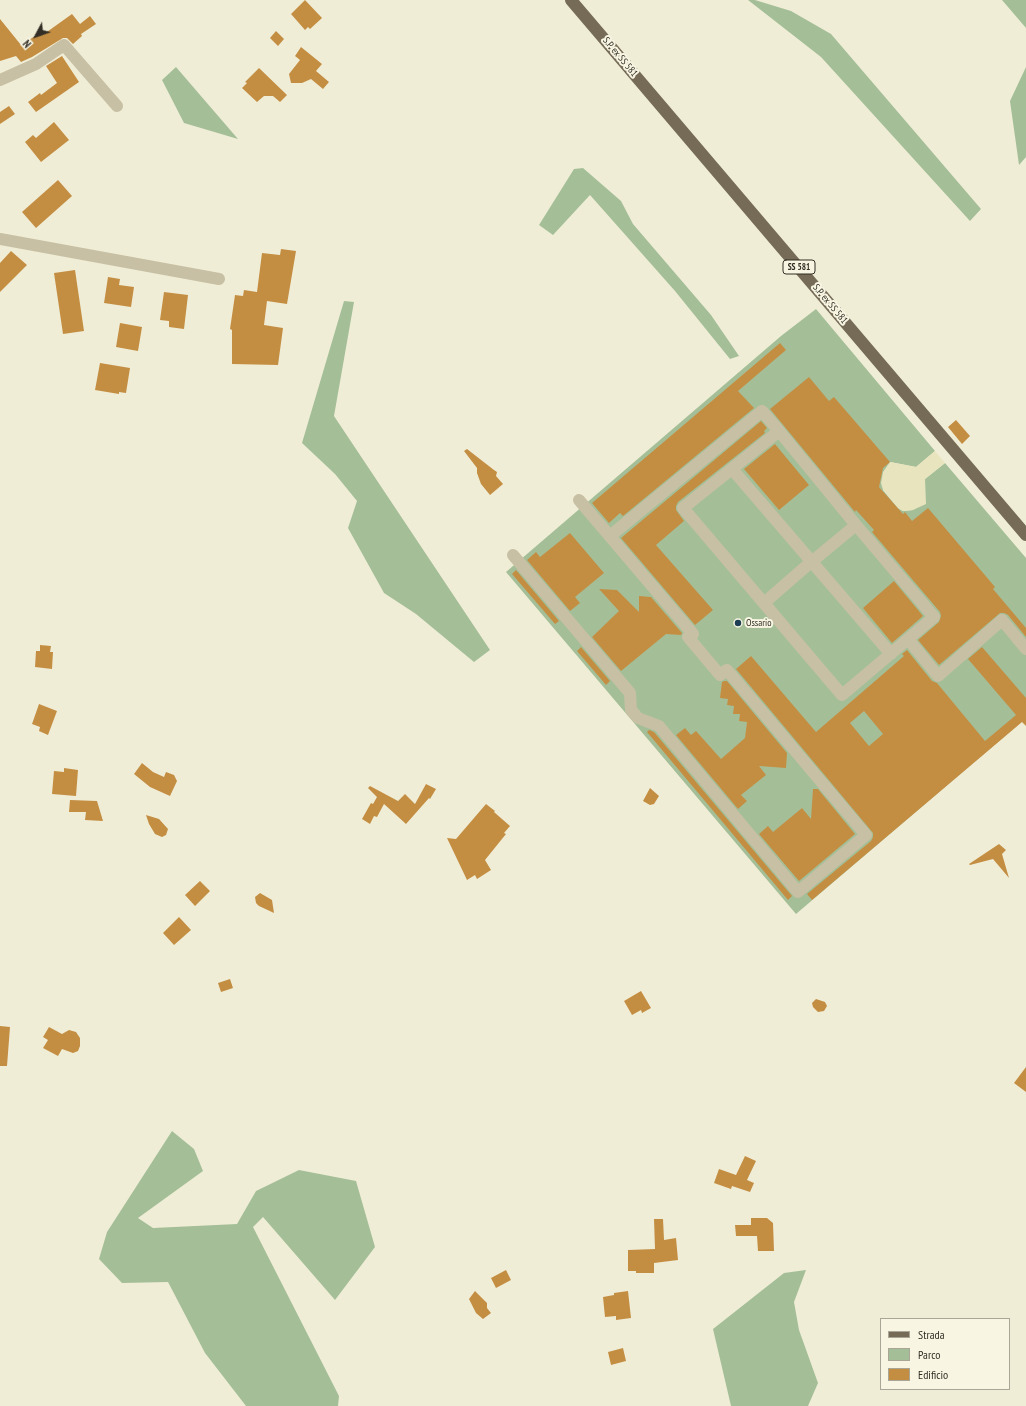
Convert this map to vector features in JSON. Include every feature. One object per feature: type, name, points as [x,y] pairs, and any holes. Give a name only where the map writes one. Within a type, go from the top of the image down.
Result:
[{"type":"main road","name":"S.P. ex SS 581","points":[[571,0],[1026,535]]},
{"type":"street","points":[[0,80],[36,64],[64,45],[117,106]]},
{"type":"street","points":[[0,239],[219,279]]},
{"type":"street","points":[[610,536],[762,411],[779,431],[856,525],[934,617],[842,695],[683,508],[779,431]]},
{"type":"street","points":[[732,469],[813,561],[891,654]]},
{"type":"street","points":[[514,555],[630,693],[630,716],[659,726],[798,892],[866,835],[727,670],[720,675],[688,638],[693,634],[579,500]]},
{"type":"street","points":[[764,603],[856,525]]},
{"type":"street","points":[[908,639],[938,676],[1002,620],[1026,649]]},
{"type":"green space","points":[[748,0],[755,0],[791,11],[831,34],[981,209],[970,221],[821,57]]},
{"type":"green space","points":[[1002,0],[1026,0],[1026,28]]},
{"type":"green space","points":[[176,67],[238,139],[184,123],[162,80]]},
{"type":"green space","points":[[1026,67],[1026,157],[1019,165],[1010,101]]},
{"type":"green space","points":[[583,168],[621,201],[633,224],[711,315],[739,356],[730,359],[675,291],[590,195],[553,235],[539,225],[574,169]]},
{"type":"green space","points":[[344,301],[354,302],[334,416],[490,650],[474,662],[416,614],[384,593],[348,528],[357,501],[335,474],[302,443]]},
{"type":"green space","points":[[816,309],[935,451],[916,467],[890,462],[883,490],[898,508],[903,511],[913,510],[925,479],[945,463],[1026,558],[1026,718],[796,914],[506,572],[781,336]]},
{"type":"green space","points":[[172,1131],[194,1149],[203,1171],[138,1218],[153,1228],[237,1224],[256,1191],[299,1170],[356,1181],[375,1247],[335,1300],[263,1217],[253,1227],[339,1396],[338,1406],[246,1406],[205,1353],[168,1282],[122,1283],[99,1259],[107,1232]]},
{"type":"green space","points":[[806,1270],[794,1302],[799,1330],[818,1383],[808,1406],[731,1406],[713,1329],[784,1273]]},
{"type":"shaded area","points":[[935,451],[945,463],[925,479],[926,504],[913,510],[903,511],[898,508],[883,490],[881,483],[883,472],[890,462],[916,467]]},
{"type":"building","points":[[305,0],[322,18],[310,29],[308,27],[305,30],[291,14]]},
{"type":"building","points":[[72,14],[80,24],[90,16],[96,24],[81,34],[82,36],[73,44],[67,38],[63,38],[21,62],[16,56],[0,61],[0,19],[21,45],[43,31],[44,34]]},
{"type":"building","points":[[276,31],[284,39],[278,46],[270,38]]},
{"type":"building","points":[[301,47],[322,64],[316,71],[329,82],[323,89],[311,79],[302,83],[291,83],[289,74],[300,60],[295,56]]},
{"type":"building","points":[[62,56],[79,82],[36,112],[28,102],[40,93],[41,95],[57,83],[46,66]]},
{"type":"building","points":[[259,68],[287,95],[280,102],[273,96],[264,96],[257,102],[242,88],[247,83],[245,82]]},
{"type":"building","points":[[9,106],[15,114],[0,124],[0,112]]},
{"type":"building","points":[[54,122],[69,140],[41,162],[25,142],[33,135],[36,138]]},
{"type":"building","points":[[58,180],[72,196],[36,228],[22,212]]},
{"type":"building","points":[[281,249],[296,251],[287,304],[267,301],[264,325],[283,328],[278,365],[232,364],[232,330],[230,329],[235,295],[243,296],[244,290],[257,292],[262,253],[280,255]]},
{"type":"building","points":[[11,251],[27,265],[0,292],[0,263]]},
{"type":"building","points":[[75,270],[84,331],[63,334],[54,273]]},
{"type":"building","points":[[108,277],[120,279],[119,285],[134,287],[131,307],[104,303]]},
{"type":"building","points":[[164,292],[188,295],[184,329],[169,327],[169,321],[160,320]]},
{"type":"building","points":[[120,323],[142,327],[138,351],[116,347]]},
{"type":"building","points":[[780,343],[786,350],[738,391],[754,408],[623,516],[620,513],[609,523],[592,503]]},
{"type":"building","points":[[100,363],[130,368],[126,393],[119,392],[119,394],[95,390]]},
{"type":"building","points":[[809,377],[829,401],[834,397],[890,462],[883,468],[879,487],[903,514],[905,512],[912,521],[928,508],[995,587],[993,589],[1026,628],[1026,637],[1008,615],[1000,613],[939,665],[918,640],[939,622],[941,616],[940,612],[872,532],[874,530],[856,510],[855,512],[770,409]]},
{"type":"building","points":[[956,420],[970,436],[962,444],[948,427]]},
{"type":"building","points":[[761,421],[767,428],[764,431],[765,433],[678,502],[676,510],[684,521],[656,545],[713,610],[695,625],[621,538]]},
{"type":"building","points":[[775,444],[809,485],[779,510],[744,469]]},
{"type":"building","points":[[467,449],[497,472],[496,476],[503,484],[490,495],[481,484],[477,473],[477,468],[464,451]]},
{"type":"building","points":[[570,533],[604,573],[575,597],[580,603],[570,611],[527,560],[536,552],[540,557]]},
{"type":"building","points":[[516,570],[559,621],[555,624],[512,574]]},
{"type":"building","points":[[894,581],[923,616],[892,643],[863,608]]},
{"type":"building","points":[[599,589],[617,590],[639,612],[639,596],[651,597],[682,633],[681,635],[666,634],[621,671],[592,637],[619,611]]},
{"type":"building","points":[[40,645],[51,646],[50,652],[53,652],[52,669],[35,667],[36,651],[40,651]]},
{"type":"building","points":[[581,647],[610,681],[606,685],[577,651]]},
{"type":"building","points":[[982,647],[1026,698],[1026,726],[1022,722],[812,900],[807,894],[871,841],[873,833],[736,669],[751,656],[816,732],[904,656],[902,654],[907,650],[932,681],[937,683],[985,741],[1016,715],[968,659]],"holes":[[[864,711],[883,734],[869,746],[850,723]]]},
{"type":"building","points":[[727,681],[787,753],[786,768],[759,766],[766,775],[741,795],[747,801],[738,809],[676,735],[685,728],[691,735],[696,731],[721,759],[745,738],[747,722],[739,721],[740,714],[733,714],[734,706],[727,705],[728,699],[720,698],[722,682]]},
{"type":"building","points":[[39,704],[57,711],[48,735],[39,731],[40,727],[32,724]]},
{"type":"building","points":[[649,730],[654,732],[792,896],[788,900],[647,732]]},
{"type":"building","points":[[142,763],[153,772],[164,777],[166,772],[174,775],[177,781],[170,796],[150,787],[134,774]]},
{"type":"building","points":[[64,768],[78,770],[76,796],[52,794],[54,771],[64,772]]},
{"type":"building","points":[[426,784],[436,789],[430,799],[429,798],[406,824],[384,804],[377,817],[374,816],[370,824],[362,819],[371,803],[373,804],[377,797],[368,788],[370,786],[398,801],[405,794],[415,804]]},
{"type":"building","points":[[650,788],[659,796],[654,804],[650,805],[643,801]]},
{"type":"building","points":[[813,789],[818,789],[855,834],[799,881],[759,834],[768,826],[773,832],[802,808],[811,819]]},
{"type":"building","points":[[70,800],[97,801],[103,821],[85,820],[86,812],[69,812]]},
{"type":"building","points":[[486,804],[510,826],[504,833],[506,834],[485,860],[491,870],[477,879],[475,875],[467,880],[447,838],[456,839]]},
{"type":"building","points":[[146,815],[159,819],[168,829],[166,835],[162,837],[155,834]]},
{"type":"building","points":[[999,844],[1006,850],[1002,854],[1009,878],[993,859],[969,864]]},
{"type":"building","points":[[200,881],[210,891],[195,906],[185,895]]},
{"type":"building","points":[[260,893],[272,900],[274,913],[256,903],[255,897]]},
{"type":"building","points":[[179,917],[191,930],[174,945],[163,933]]},
{"type":"building","points":[[230,979],[233,988],[221,992],[218,983]]},
{"type":"building","points":[[641,991],[651,1008],[642,1013],[641,1010],[632,1015],[624,1001]]},
{"type":"building","points":[[816,999],[825,1002],[827,1006],[824,1011],[818,1012],[813,1007],[812,1003]]},
{"type":"building","points":[[0,1026],[10,1027],[7,1066],[0,1066]]},
{"type":"building","points":[[49,1027],[62,1034],[69,1030],[76,1032],[80,1038],[80,1046],[78,1051],[73,1053],[62,1049],[58,1056],[43,1048],[48,1040],[43,1037]]},
{"type":"building","points":[[1026,1067],[1026,1092],[1014,1083]]},
{"type":"building","points":[[745,1156],[756,1161],[747,1180],[754,1183],[750,1192],[732,1186],[731,1189],[714,1183],[719,1169],[736,1175]]},
{"type":"building","points":[[751,1218],[767,1218],[773,1223],[774,1251],[758,1251],[757,1236],[736,1236],[735,1225],[751,1225]]},
{"type":"building","points":[[654,1219],[663,1219],[664,1240],[676,1238],[678,1260],[654,1263],[654,1273],[636,1273],[636,1271],[628,1271],[628,1250],[655,1249]]},
{"type":"building","points":[[506,1270],[511,1280],[496,1288],[491,1278]]},
{"type":"building","points":[[475,1291],[487,1303],[487,1308],[491,1313],[483,1319],[476,1313],[469,1299]]},
{"type":"building","points":[[628,1291],[631,1318],[616,1320],[616,1316],[605,1317],[603,1297],[614,1295],[614,1293]]},
{"type":"building","points":[[623,1348],[626,1361],[611,1365],[608,1352]]},
{"type":"place","name":"Ossario","points":[[738,623]]}]
